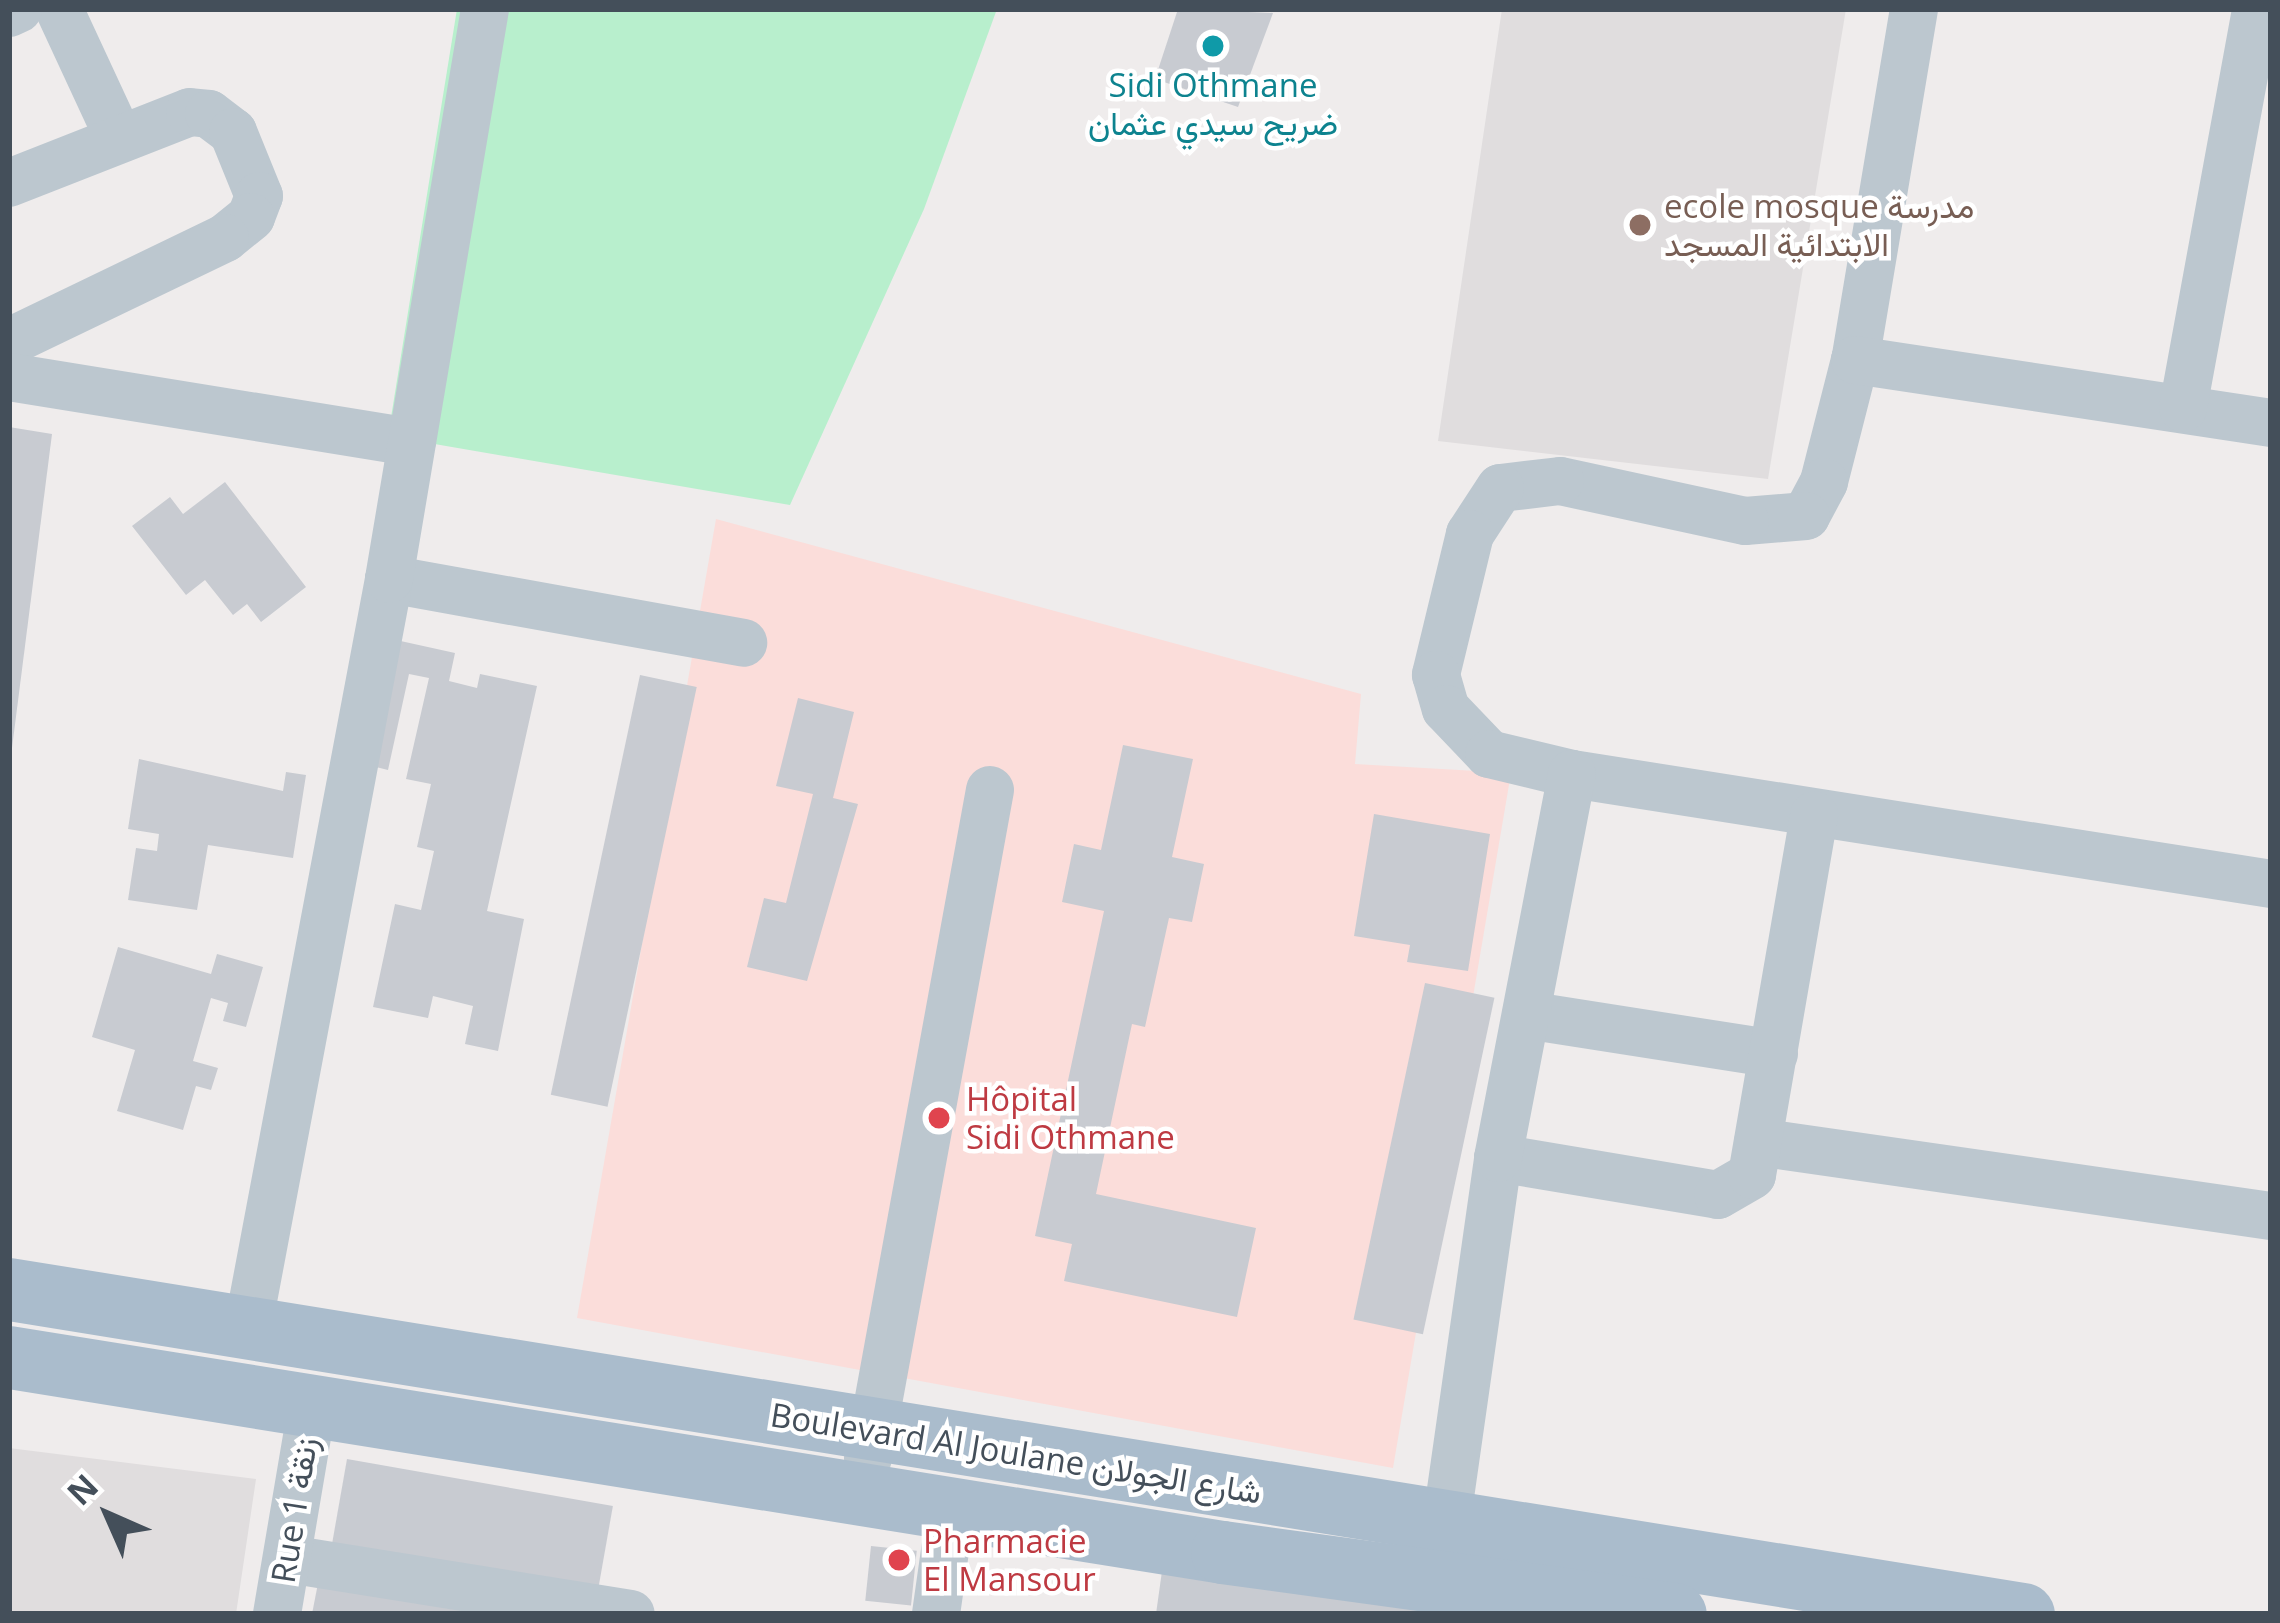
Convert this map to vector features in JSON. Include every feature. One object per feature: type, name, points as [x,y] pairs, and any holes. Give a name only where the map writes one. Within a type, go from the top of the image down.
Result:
[{"type":"main road","name":"Boulevard Al Joulane شارع الجولان","points":[[9,1289],[1446,1525],[2023,1614]]},
{"type":"main road","name":"Boulevard Al Joulane شارع الجولان","points":[[9,1357],[951,1508],[1675,1614]]},
{"type":"street","points":[[9,13],[18,9]]},
{"type":"street","points":[[59,9],[119,138]]},
{"type":"street","points":[[248,1328],[389,579],[484,9]]},
{"type":"street","points":[[1914,9],[1855,360],[1824,482],[1806,516],[1789,523],[1745,521],[1560,481],[1513,484],[1483,506],[1436,675],[1446,709],[1489,754],[1571,774],[2271,884]]},
{"type":"street","points":[[2183,408],[2256,9]]},
{"type":"street","points":[[9,183],[174,116],[209,114],[233,132],[257,185],[251,217],[224,238],[9,342]]},
{"type":"street","points":[[1855,360],[2271,423]]},
{"type":"street","points":[[9,377],[412,442]]},
{"type":"street","points":[[389,579],[742,643]]},
{"type":"street","points":[[1446,1525],[1498,1158],[1571,774]]},
{"type":"street","points":[[860,1492],[990,790]]},
{"type":"street","points":[[1498,1158],[1718,1195],[1752,1175],[1814,814]]},
{"type":"street","points":[[1526,1015],[1774,1054]]},
{"type":"street","points":[[1758,1142],[2271,1216]]},
{"type":"street","name":"Rue 1 زنقة","points":[[277,1614],[312,1406]]},
{"type":"street","points":[[936,1614],[951,1508]]},
{"type":"street","points":[[288,1559],[631,1614]]},
{"type":"shaded area","name":"ecole mosque مدرسة الابتدائية المسجد","points":[[1502,9],[1846,9],[1768,479],[1438,441]]},
{"type":"shaded area","points":[[716,519],[1361,694],[1355,764],[1511,773],[1393,1468],[577,1318]]},
{"type":"shaded area","points":[[9,1448],[256,1479],[236,1614],[9,1614]]},
{"type":"green space","points":[[457,9],[997,9],[924,209],[790,505],[388,436]]},
{"type":"building","name":"Sidi Othmane ضريح سيدي عثمان","points":[[1178,9],[1273,13],[1238,107],[1155,79]]},
{"type":"building","points":[[9,427],[52,434],[12,748],[9,748]]},
{"type":"building","points":[[225,482],[306,587],[261,622],[247,604],[233,615],[205,580],[186,595],[132,526],[170,497],[183,514]]},
{"type":"building","points":[[396,640],[455,653],[449,681],[477,688],[480,674],[537,686],[487,911],[524,919],[498,1051],[465,1044],[473,1006],[433,996],[428,1018],[373,1007],[395,904],[421,910],[434,851],[417,847],[431,784],[406,779],[429,678],[409,674],[388,770],[368,765]]},
{"type":"building","points":[[640,675],[697,687],[608,1107],[551,1095]]},
{"type":"building","points":[[798,698],[854,712],[833,798],[858,804],[807,981],[747,967],[764,898],[786,903],[813,794],[776,786]]},
{"type":"building","points":[[1123,745],[1193,759],[1172,857],[1204,864],[1192,922],[1169,918],[1145,1027],[1132,1024],[1096,1194],[1256,1228],[1237,1317],[1064,1281],[1072,1244],[1035,1236],[1104,911],[1062,902],[1074,844],[1101,850]]},
{"type":"building","points":[[139,759],[283,791],[286,772],[306,775],[293,858],[208,845],[197,910],[128,900],[136,848],[157,851],[159,834],[128,829]]},
{"type":"building","points":[[1374,814],[1490,834],[1468,971],[1407,962],[1410,945],[1354,936]]},
{"type":"building","points":[[118,947],[211,974],[217,954],[263,967],[246,1027],[223,1021],[228,1003],[211,998],[193,1061],[218,1068],[211,1090],[196,1086],[183,1130],[117,1111],[135,1050],[92,1037]]},
{"type":"building","points":[[1425,983],[1494,998],[1423,1334],[1353,1319]]},
{"type":"building","points":[[347,1459],[613,1506],[598,1590],[332,1543]]},
{"type":"building","points":[[871,1546],[917,1551],[911,1606],[865,1601]]},
{"type":"building","points":[[1162,1571],[1444,1614],[1156,1614]]},
{"type":"building","points":[[320,1573],[536,1614],[312,1614]]},
{"type":"place","name":"Sidi Othmane ضريح سيدي عثمان","points":[[1213,46]]},
{"type":"place","name":"ecole mosque مدرسة الابتدائية المسجد","points":[[1640,225]]},
{"type":"place","name":"Hôpital Sidi Othmane","points":[[939,1118]]},
{"type":"place","name":"Pharmacie El Mansour","points":[[899,1560]]}]
